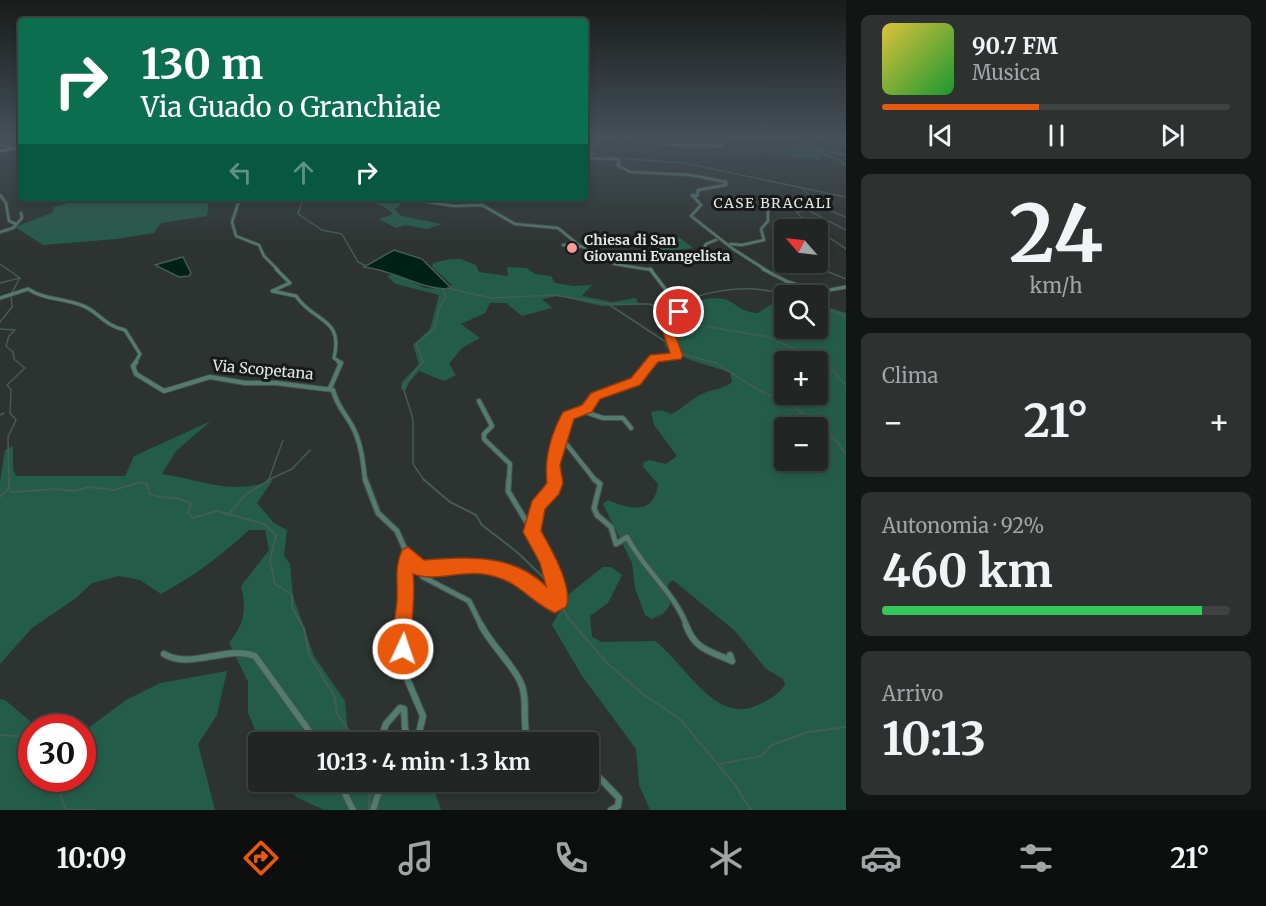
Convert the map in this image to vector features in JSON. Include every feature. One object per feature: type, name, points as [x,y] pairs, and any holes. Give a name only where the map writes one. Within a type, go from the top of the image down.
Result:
[{"type":"street","points":[[667,174],[692,175],[726,182],[726,185],[713,185],[698,190],[697,196],[692,195],[701,206],[691,216],[717,240],[725,243],[742,245],[764,240],[760,236],[761,229],[768,223],[770,215],[768,210],[777,202]]},
{"type":"street","points":[[0,195],[6,203],[9,221],[16,224]]},
{"type":"street","points":[[239,201],[232,222],[237,236],[259,245],[264,256],[290,283],[272,291],[296,296],[299,302],[330,323],[333,328],[338,346],[334,358],[341,363],[330,388]]},
{"type":"street","points":[[420,201],[454,206],[482,205],[515,224],[550,226],[562,230],[570,239],[592,251]]},
{"type":"street","points":[[0,232],[11,229],[22,218],[21,213]]},
{"type":"street","points":[[563,245],[573,245],[610,256],[631,259],[687,259],[700,254],[706,244],[717,240]]},
{"type":"street","points":[[725,243],[755,265],[807,289],[826,291],[846,287]]},
{"type":"street","points":[[532,532],[538,506],[553,489],[555,483],[552,465],[568,415],[582,411],[595,396],[636,382],[655,358],[677,356],[668,332],[679,312],[698,297],[666,290],[650,268],[614,264],[610,256]]},
{"type":"street","name":"Via Scopetana","points":[[0,298],[28,290],[39,297],[72,301],[83,305],[110,327],[126,330],[140,354],[133,366],[136,374],[158,390],[170,391],[210,377],[245,383],[330,388],[352,425],[362,454],[366,486],[378,513],[397,531],[408,556],[423,577],[469,601],[487,637],[520,681],[523,693],[524,732]]},
{"type":"street","points":[[415,566],[424,569],[468,565],[493,568],[523,578],[546,599],[555,603],[560,600],[553,573],[508,491],[510,464],[484,439],[484,434],[492,426],[479,401]]},
{"type":"street","points":[[582,411],[603,418],[623,418],[631,428]]},
{"type":"street","points":[[560,436],[568,442],[591,478],[600,484],[594,508],[597,515],[611,527],[614,542],[616,544],[627,537],[639,560],[681,610],[692,639],[698,646],[732,661],[730,655]]},
{"type":"street","points":[[408,556],[404,574],[406,600],[402,638],[408,681],[423,716],[419,732]]},
{"type":"street","points":[[164,654],[176,661],[244,650],[255,656],[311,732]]},
{"type":"street","points":[[383,732],[386,724],[400,708],[404,709],[406,732]]},
{"type":"street","points":[[599,777],[620,798],[618,806],[611,810]]},
{"type":"street","points":[[344,792],[353,810]]},
{"type":"street","points":[[374,810],[379,792]]},
{"type":"shaded area","points":[[77,201],[209,201],[207,216],[161,223],[154,233],[116,239],[43,245],[15,227],[54,212],[53,207]]},
{"type":"shaded area","points":[[370,201],[394,201],[402,204],[395,209],[401,216],[442,224],[427,229],[405,225],[396,228],[379,219],[393,214]]},
{"type":"shaded area","points":[[679,237],[693,248],[663,252],[650,241]]},
{"type":"shaded area","points":[[394,250],[422,259],[450,287],[449,289],[427,286],[364,267]]},
{"type":"shaded area","points":[[183,257],[191,273],[189,276],[179,277],[155,265]]},
{"type":"shaded area","points":[[461,259],[476,265],[479,272],[508,276],[507,267],[527,268],[535,274],[551,276],[555,283],[573,286],[592,285],[582,296],[612,302],[636,298],[639,305],[602,306],[558,296],[542,299],[552,308],[522,316],[506,303],[490,303],[485,313],[461,324],[480,338],[462,348],[449,364],[456,375],[444,381],[419,371],[405,391],[401,389],[402,382],[419,364],[413,345],[430,329],[439,295],[396,284],[387,276],[394,274],[425,288],[450,290],[451,284],[432,267],[433,263]]},
{"type":"shaded area","points":[[717,298],[727,300],[758,313],[774,303],[774,339],[828,339],[828,307],[846,313],[846,810],[650,810],[639,785],[636,749],[582,676],[552,625],[569,594],[603,567],[611,567],[622,575],[608,603],[590,616],[592,637],[602,642],[655,641],[702,690],[729,707],[744,709],[760,704],[783,688],[785,684],[783,679],[766,669],[735,631],[673,580],[668,584],[670,605],[663,614],[652,619],[645,615],[635,588],[632,563],[603,504],[608,500],[624,506],[646,505],[656,494],[658,484],[643,467],[644,462],[650,460],[666,464],[677,456],[654,425],[651,412],[662,410],[671,414],[697,396],[732,382],[730,373],[688,359],[665,346],[665,335],[672,310],[697,301]]},
{"type":"shaded area","points":[[211,421],[175,452],[162,474],[230,487],[258,485],[273,480],[257,503],[274,523],[287,530],[284,555],[290,564],[293,596],[314,656],[345,701],[348,732],[256,732],[248,713],[248,682],[229,643],[243,616],[244,602],[241,586],[269,550],[265,530],[249,530],[207,565],[161,594],[140,580],[119,576],[92,583],[76,598],[32,628],[0,664],[0,482],[5,450],[13,446],[13,469],[16,476],[125,476],[134,456]]},
{"type":"shaded area","points":[[227,671],[217,715],[198,744],[215,810],[0,810],[0,699],[5,700],[22,714],[18,714],[18,792],[96,792],[96,722],[126,700],[160,683]]},
{"type":"shaded area","points":[[292,792],[435,792],[441,810],[324,810],[296,797]]},
{"type":"waterway","points":[[735,174],[846,197]]},
{"type":"waterway","points":[[803,189],[820,206]]},
{"type":"waterway","points":[[302,201],[298,214],[322,230],[342,234],[358,262],[366,266]]},
{"type":"waterway","points":[[802,219],[797,212],[820,206]]},
{"type":"waterway","points":[[820,206],[846,217]]},
{"type":"waterway","points":[[810,211],[846,230]]},
{"type":"waterway","points":[[828,237],[846,249]]},
{"type":"waterway","points":[[0,264],[20,278]]},
{"type":"waterway","points":[[828,272],[846,279]]},
{"type":"waterway","points":[[0,283],[20,278]]},
{"type":"waterway","points":[[0,322],[12,307],[11,294],[20,278]]},
{"type":"waterway","points":[[447,288],[491,298],[555,295],[608,304],[666,342],[674,352],[716,363],[760,391],[790,404],[833,437],[846,454]]},
{"type":"waterway","points":[[698,296],[743,289],[774,292]]},
{"type":"waterway","points":[[424,480],[413,464],[413,419],[403,387],[423,361],[416,344],[434,329],[440,306],[446,298],[443,290]]},
{"type":"waterway","points":[[655,306],[663,301],[693,298]]},
{"type":"waterway","points":[[609,304],[655,306]]},
{"type":"waterway","points":[[655,306],[685,323],[769,337],[829,366],[846,385]]},
{"type":"waterway","points":[[828,310],[846,316]]},
{"type":"waterway","points":[[0,329],[15,330],[9,336],[6,346],[13,352],[14,359],[25,368],[7,385],[11,390],[10,413],[16,420],[8,437],[9,480]]},
{"type":"waterway","points":[[0,415],[4,413]]},
{"type":"waterway","points":[[269,479],[283,440]]},
{"type":"waterway","points":[[268,480],[292,469],[310,450]]},
{"type":"waterway","points":[[229,514],[245,495],[271,479]]},
{"type":"waterway","points":[[9,480],[9,488]]},
{"type":"waterway","points":[[424,480],[450,502],[476,515],[482,525],[517,552],[543,577],[569,619],[607,663],[644,695],[680,719],[735,785],[751,810]]},
{"type":"waterway","points":[[9,489],[11,492],[56,489],[73,491],[90,487],[114,490],[141,482],[147,484],[149,493],[160,497],[181,499],[191,504],[188,513],[193,518],[217,511],[229,514]]},
{"type":"waterway","points":[[0,497],[8,489]]},
{"type":"waterway","points":[[229,514],[264,524],[276,535],[270,560],[275,584],[292,595],[292,608],[304,628],[309,655],[334,695],[337,714],[350,732]]},
{"type":"waterway","points":[[720,764],[761,756],[772,745],[808,732],[846,727]]},
{"type":"waterway","points":[[0,735],[18,736]]},
{"type":"waterway","points":[[59,792],[66,810]]},
{"type":"waterway","points":[[369,810],[370,792]]},
{"type":"waterway","points":[[70,810],[95,810]]},
{"type":"place","name":"Chiesa di San Giovanni Evangelista","points":[[572,248]]},
{"type":"district","name":"CASE BRACALI","points":[[773,203]]},
{"type":"route","points":[[403,649],[406,600],[404,574],[409,562],[408,556],[415,566],[424,569],[481,565],[512,573],[530,583],[546,599],[555,603],[560,600],[549,560],[532,532],[533,517],[538,506],[553,489],[555,483],[552,465],[561,431],[568,415],[587,409],[595,396],[636,382],[650,361],[659,356],[678,355],[668,332],[679,312]]}]
